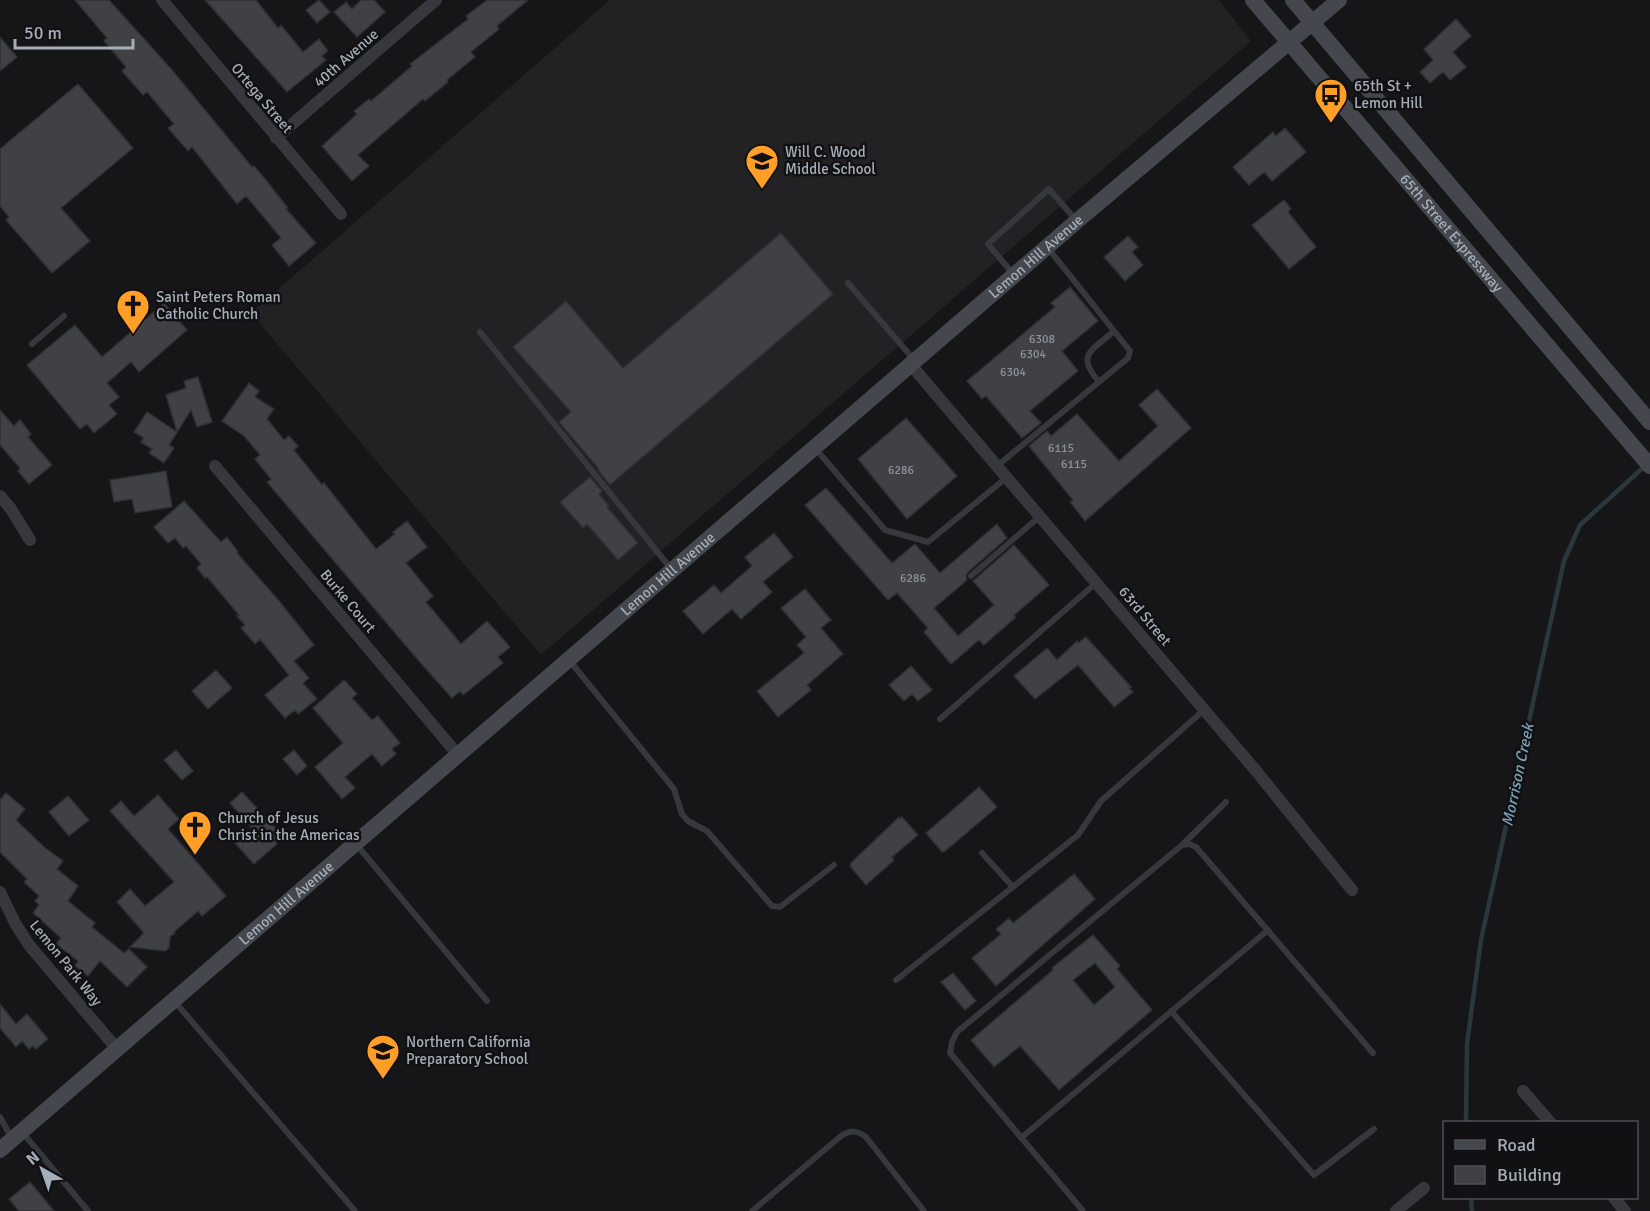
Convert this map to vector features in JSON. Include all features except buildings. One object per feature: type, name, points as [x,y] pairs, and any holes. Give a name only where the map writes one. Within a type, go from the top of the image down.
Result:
[{"type":"street","name":"Ortega Street","points":[[162,0],[340,213]]},
{"type":"street","name":"65th Street Expressway","points":[[1253,0],[1650,466]]},
{"type":"street","name":"65th Street Expressway","points":[[1293,0],[1649,422]]},
{"type":"street","name":"Lemon Hill Avenue","points":[[11,1140],[1077,221],[1339,0]]},
{"type":"street","name":"40th Avenue","points":[[276,138],[432,1]]},
{"type":"street","name":"63rd Street","points":[[913,363],[1352,890]]},
{"type":"street","name":"Burke Court","points":[[215,466],[458,755]]},
{"type":"street","points":[[0,496],[30,540]]},
{"type":"street","name":"Lemon Park Way","points":[[1,896],[29,945],[117,1049]]},
{"type":"street","points":[[1523,1091],[1549,1121]]},
{"type":"street","points":[[1396,1211],[1424,1188]]},
{"type":"street","points":[[1616,1199],[1625,1211]]},
{"type":"lane","points":[[1015,275],[988,244],[1049,189],[1077,221]]},
{"type":"lane","points":[[997,466],[1128,358],[1130,351],[1047,247]]},
{"type":"lane","points":[[848,283],[913,363]]},
{"type":"lane","points":[[32,344],[64,316]]},
{"type":"lane","points":[[1099,382],[1088,370],[1087,355],[1114,332]]},
{"type":"lane","points":[[480,333],[672,570]]},
{"type":"lane","points":[[815,448],[885,530],[928,542],[1007,477]]},
{"type":"lane","points":[[971,576],[1040,516]]},
{"type":"lane","points":[[940,719],[1096,582]]},
{"type":"lane","points":[[569,660],[674,789],[682,814],[688,821],[707,831],[772,906],[780,907],[834,865]]},
{"type":"lane","points":[[896,980],[1078,835],[1101,801],[1204,710]]},
{"type":"lane","points":[[1083,1211],[950,1053],[951,1042],[957,1032],[1182,845],[1226,802]]},
{"type":"lane","points":[[355,843],[487,1001]]},
{"type":"lane","points":[[1182,845],[1189,844],[1196,847],[1373,1053]]},
{"type":"lane","points":[[982,853],[1013,887]]},
{"type":"lane","points":[[1021,1137],[1268,930]]},
{"type":"lane","points":[[174,1001],[355,1211]]},
{"type":"lane","points":[[1171,1011],[1314,1175],[1374,1129]]},
{"type":"lane","points":[[0,1117],[11,1140],[88,1211]]},
{"type":"lane","points":[[752,1211],[849,1131],[858,1131],[866,1137],[924,1211]]},
{"type":"shaded area","points":[[610,0],[1219,0],[1251,41],[541,655],[251,313]]},
{"type":"waterway","name":"Morrison Creek","points":[[1466,1121],[1467,1044],[1481,940],[1564,561],[1580,525],[1646,465]]},
{"type":"waterway","name":"Morrison Creek","points":[[1471,1199],[1472,1211]]},
{"type":"place","name":"65th St + Lemon Hill","points":[[1331,124]]},
{"type":"place","name":"Will C. Wood Middle School","points":[[762,190]]},
{"type":"place","name":"Saint Peters Roman Catholic Church","points":[[133,335]]},
{"type":"place","name":"Church of Jesus Christ in the Americas","points":[[195,856]]},
{"type":"place","name":"Northern California Preparatory School","points":[[383,1080]]}]
